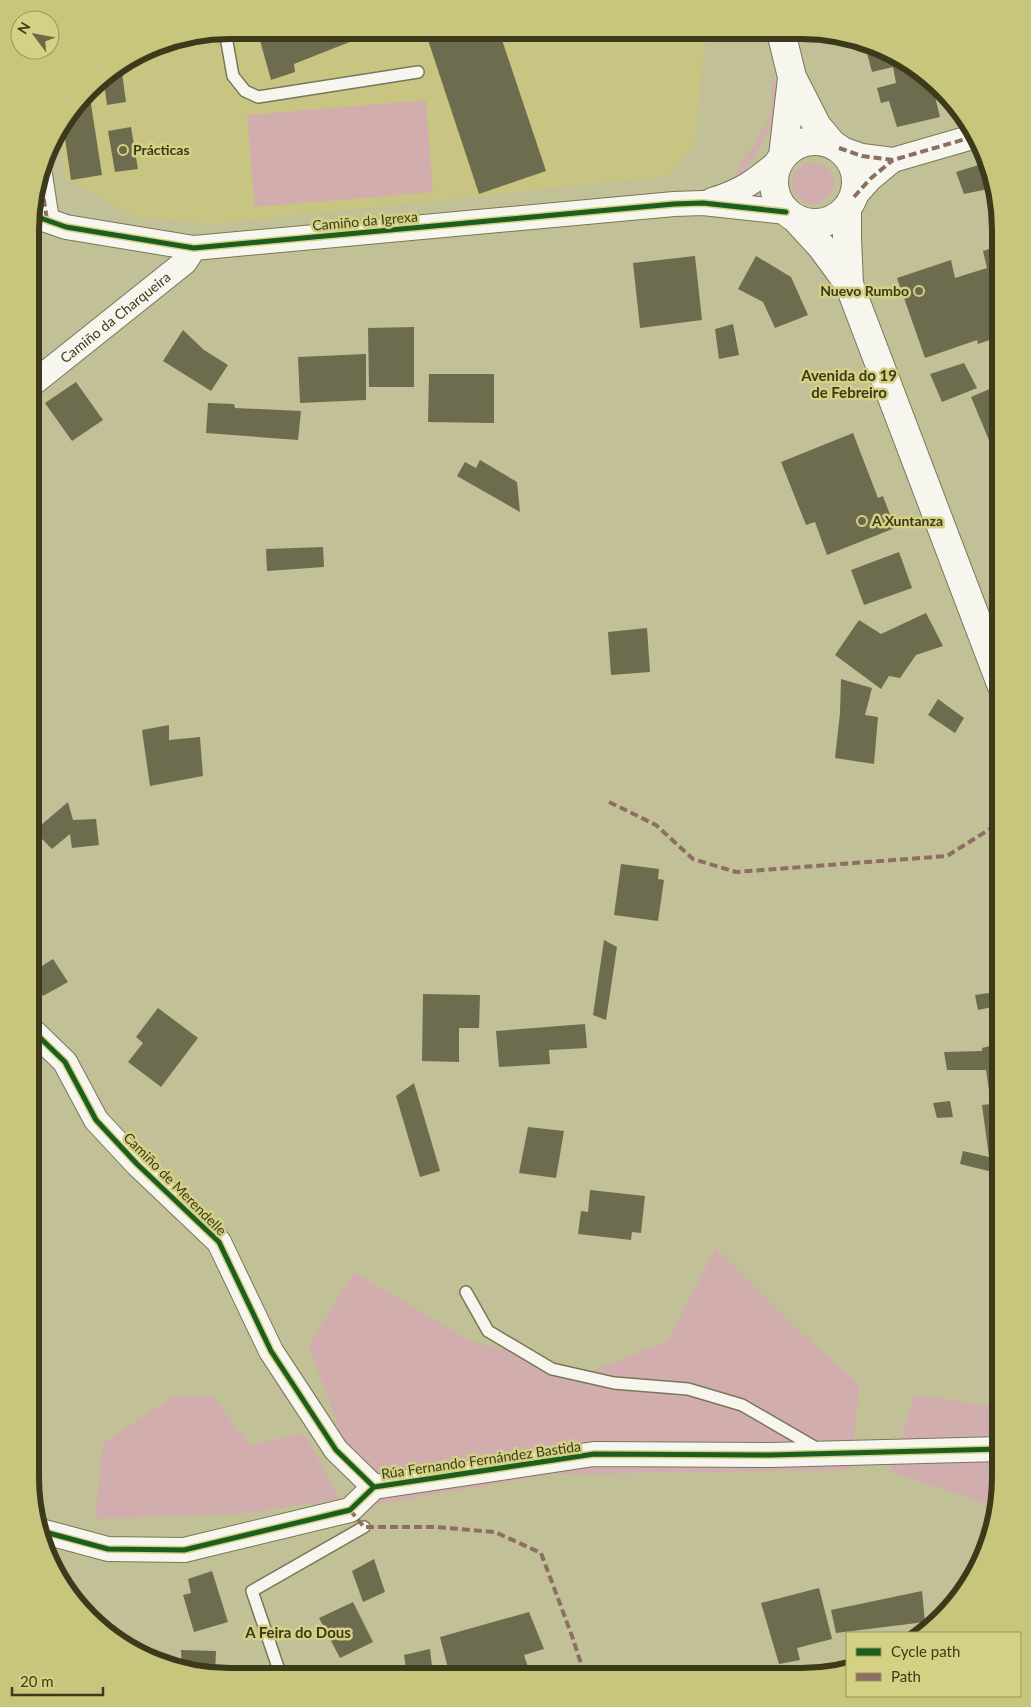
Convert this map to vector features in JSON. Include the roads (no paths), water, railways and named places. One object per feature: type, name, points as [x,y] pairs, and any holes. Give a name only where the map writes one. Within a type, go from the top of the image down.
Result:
[{"type":"main road","points":[[783,39],[792,77],[817,126],[849,158],[855,170],[857,183],[851,203],[847,238],[850,284]]},
{"type":"main road","points":[[792,77],[781,158],[774,174],[774,188],[778,201],[821,246],[850,284],[992,660]]},
{"type":"main road","points":[[781,158],[800,144],[813,140],[836,146]]},
{"type":"main road","points":[[791,216],[810,224],[824,223],[837,218],[851,203]]},
{"type":"street","points":[[851,203],[870,179],[893,160],[969,138]]},
{"type":"street","points":[[836,146],[862,156],[893,160]]},
{"type":"street","points":[[703,203],[741,190],[754,182],[781,158]]},
{"type":"street","points":[[703,203],[791,216]]},
{"type":"street","name":"Camiño da Igrexa","points":[[39,217],[66,226],[194,248],[674,204],[703,203]]},
{"type":"street","name":"Camiño da Charqueira","points":[[39,379],[184,262],[194,248]]},
{"type":"street","name":"Camiño de Merendelle","points":[[39,1037],[65,1062],[96,1120],[136,1164],[219,1242],[272,1351],[336,1450],[374,1487]]},
{"type":"street","name":"Rúa Fernando Fernández Bastida","points":[[47,1533],[108,1549],[184,1550],[350,1510],[374,1487],[594,1454],[770,1455],[992,1450]]},
{"type":"lane","points":[[226,39],[233,76],[245,91],[258,97],[418,72]]},
{"type":"lane","points":[[466,1292],[488,1331],[552,1369],[614,1383],[688,1389],[742,1405],[827,1454]]},
{"type":"lane","points":[[278,1668],[252,1591],[364,1527]]},
{"type":"place","name":"Prácticas","points":[[123,150]]},
{"type":"place","name":"Nuevo Rumbo","points":[[919,291]]},
{"type":"place","name":"A Xuntanza","points":[[862,521]]},
{"type":"district","name":"Avenida do 19 de Febreiro","points":[[849,384]]},
{"type":"district","name":"A Feira do Dous","points":[[298,1633]]}]
